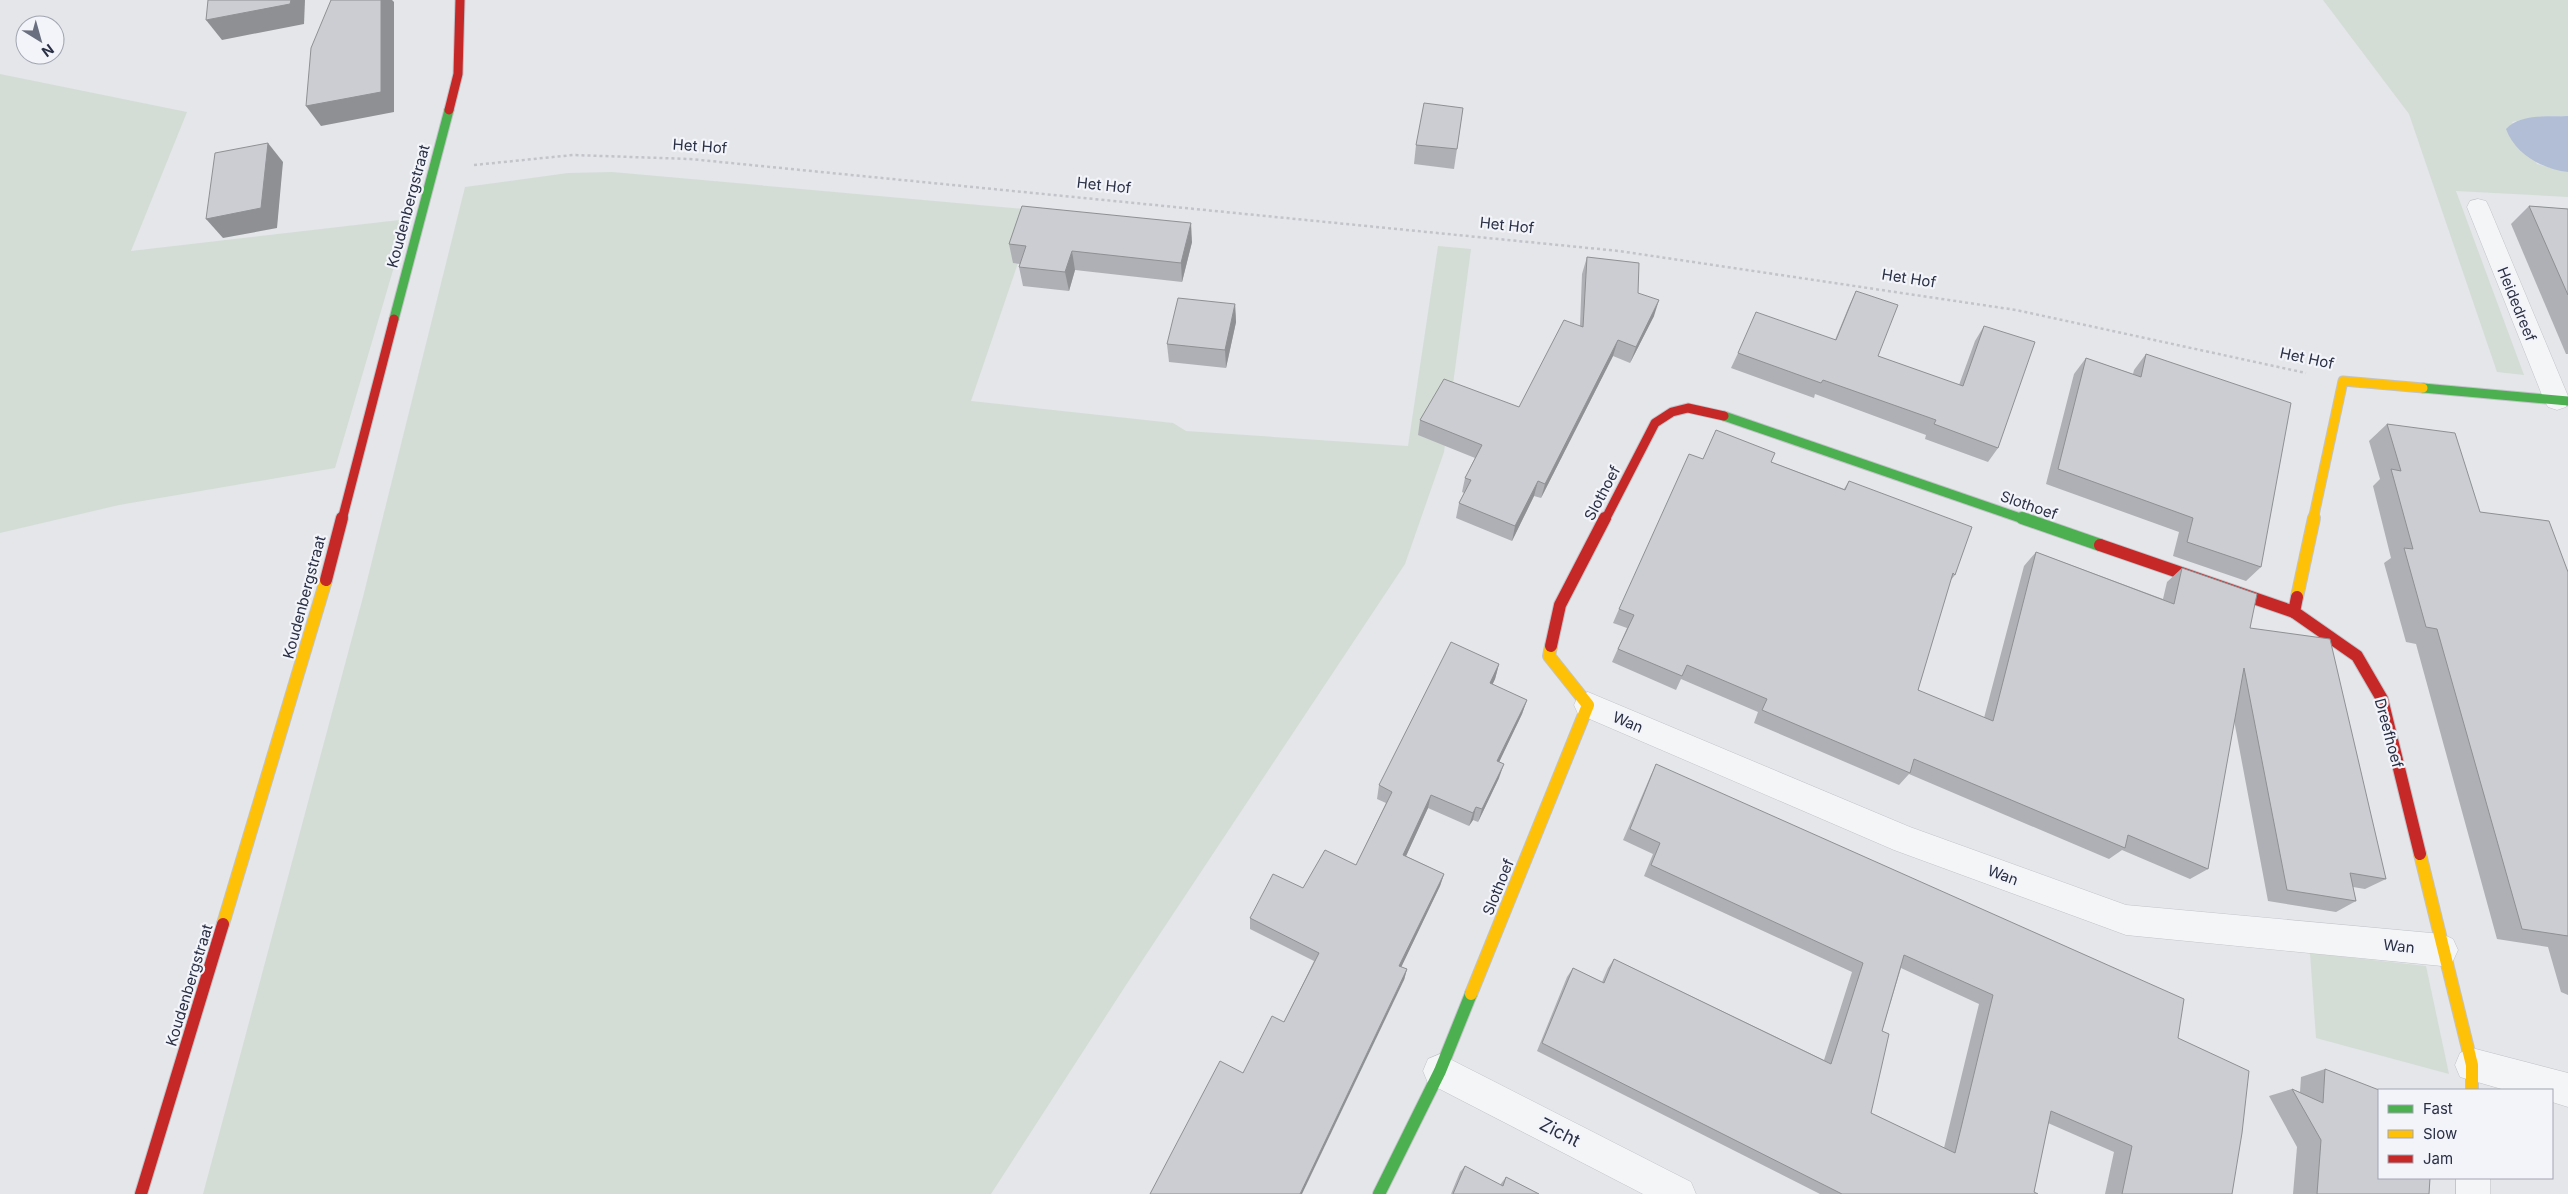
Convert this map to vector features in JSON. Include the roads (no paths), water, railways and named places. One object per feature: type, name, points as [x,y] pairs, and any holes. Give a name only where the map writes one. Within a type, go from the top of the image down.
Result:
[{"type":"street","name":"Koudenbergstraat","points":[[141,1194],[314,625],[458,74],[460,0]]},
{"type":"street","name":"Heidedreef","points":[[2478,207],[2562,401]]},
{"type":"street","name":"Het Hof","points":[[2294,612],[2343,381],[2562,401]]},
{"type":"street","name":"Slothoef","points":[[1379,1194],[1440,1071],[1588,705],[1549,656],[1560,605],[1656,423],[1669,412],[1690,406],[2294,612]]},
{"type":"street","name":"Dreefhoef","points":[[2294,612],[2357,656],[2382,699],[2472,1078]]},
{"type":"street","name":"Wan","points":[[1588,705],[1905,840],[2126,920],[2442,950]]},
{"type":"street","name":"Zicht","points":[[1440,1071],[1679,1194]]},
{"type":"street","points":[[2472,1078],[2568,1090]]},
{"type":"street","points":[[2473,1179],[2473,1194]]},
{"type":"water","points":[[2568,116],[2568,172],[2549,168],[2531,159],[2516,146],[2506,129],[2519,120],[2526,118]]}]
